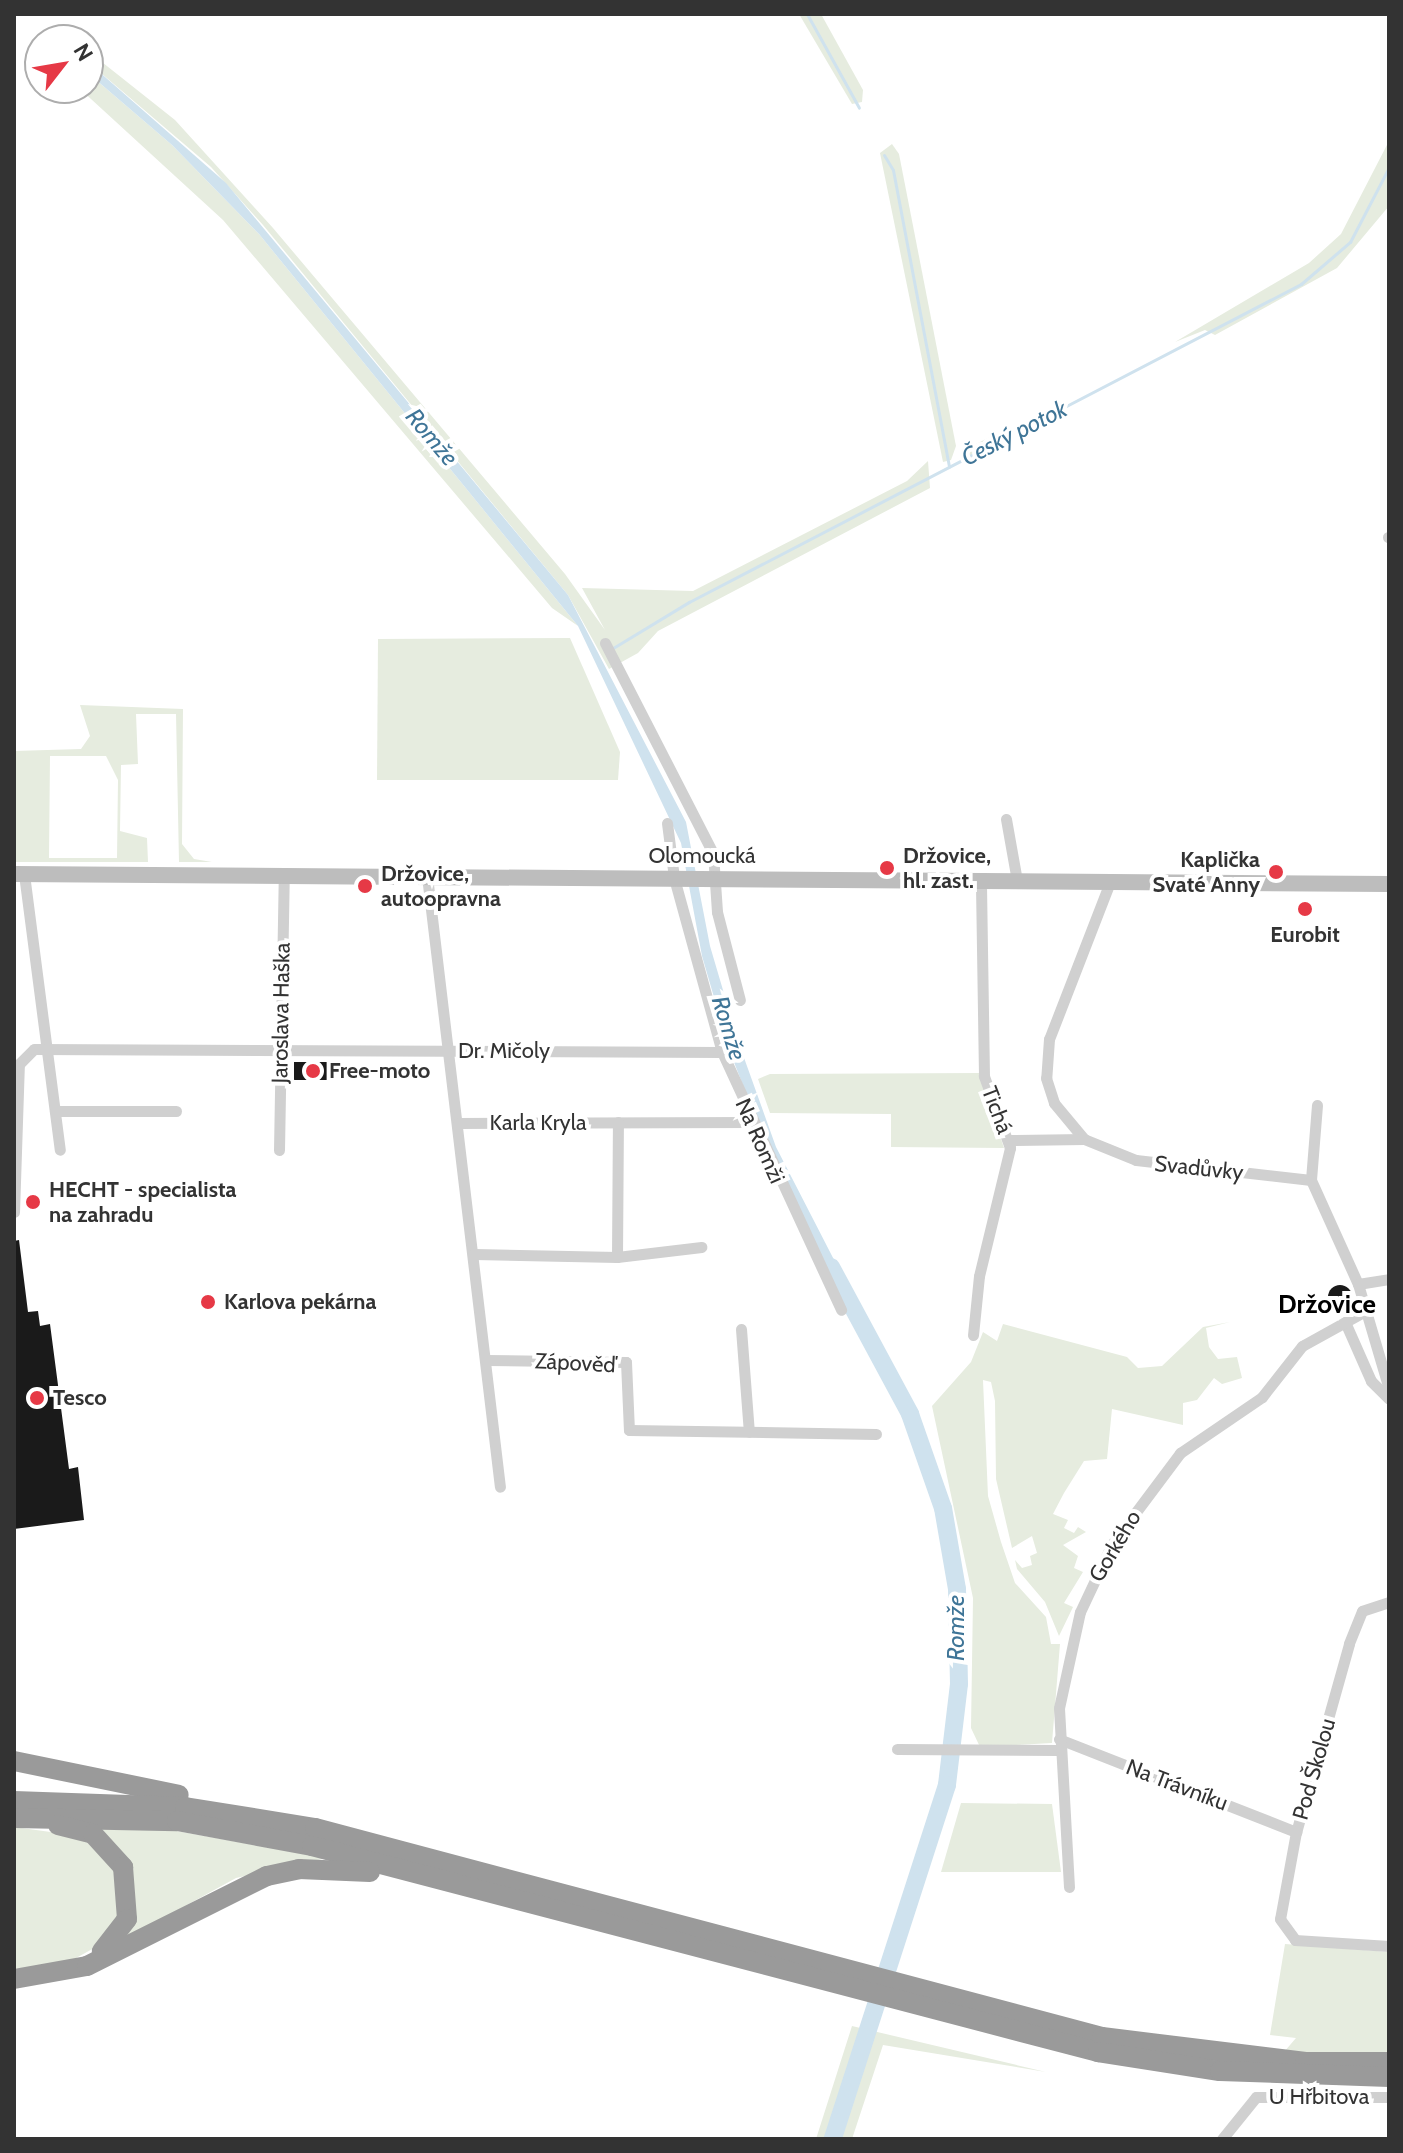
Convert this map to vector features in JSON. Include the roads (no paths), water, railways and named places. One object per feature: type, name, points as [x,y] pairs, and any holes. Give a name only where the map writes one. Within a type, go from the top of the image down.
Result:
[{"type":"highway","points":[[14,1761],[315,1828],[1098,2052],[1205,2069],[1389,2077]]},
{"type":"highway","points":[[14,1801],[185,1807],[315,1828]]},
{"type":"highway","points":[[14,1819],[177,1821],[312,1846],[453,1884],[872,1987]]},
{"type":"highway","points":[[14,1819],[93,1834],[126,1875],[129,1907],[119,1935],[63,1974]]},
{"type":"highway","points":[[14,1979],[63,1974],[267,1876],[347,1868],[453,1884]]},
{"type":"highway","points":[[893,1993],[1102,2037],[1291,2061],[1389,2062]]},
{"type":"street","points":[[605,643],[713,853],[717,912],[740,1000]]},
{"type":"street","points":[[1006,819],[1017,881]]},
{"type":"street","name":"Na Romži","points":[[667,823],[674,878],[722,1052],[751,1122],[841,1310]]},
{"type":"street","points":[[19,874],[47,1046],[60,1150]]},
{"type":"street","name":"Olomoucká","points":[[19,874],[1389,884]]},
{"type":"street","name":"Jaroslava Haška","points":[[279,1150],[284,876]]},
{"type":"street","points":[[427,876],[500,1487]]},
{"type":"street","name":"Tichá","points":[[973,1335],[979,1276],[1007,1176],[1009,1140],[984,1076],[981,880]]},
{"type":"street","points":[[1084,1139],[1051,1098],[1046,1061],[1110,882]]},
{"type":"street","points":[[14,1210],[19,1064],[27,1052],[47,1046]]},
{"type":"street","name":"Dr. Mičoly","points":[[47,1046],[722,1052]]},
{"type":"street","points":[[1317,1105],[1311,1180],[1358,1284],[1389,1389]]},
{"type":"street","points":[[55,1111],[176,1111]]},
{"type":"street","name":"Karla Kryla","points":[[617,1257],[618,1122]]},
{"type":"street","name":"Karla Kryla","points":[[458,1123],[751,1122]]},
{"type":"street","points":[[1009,1140],[1084,1139]]},
{"type":"street","name":"Svadůvky","points":[[1084,1139],[1169,1169],[1311,1180]]},
{"type":"street","points":[[474,1254],[617,1257],[701,1247]]},
{"type":"street","points":[[1358,1284],[1389,1279]]},
{"type":"street","name":"Gorkého","points":[[1069,1887],[1058,1744],[1071,1641],[1112,1544],[1180,1453],[1234,1420],[1262,1397],[1302,1346],[1367,1310]]},
{"type":"street","points":[[1345,1322],[1371,1381],[1389,1399]]},
{"type":"street","points":[[741,1329],[749,1432]]},
{"type":"street","name":"Zápověď","points":[[486,1360],[626,1362],[629,1430],[876,1434]]},
{"type":"street","name":"Pod Školou","points":[[1389,1602],[1362,1611],[1296,1832],[1280,1912],[1283,1930],[1295,1940],[1389,1946]]},
{"type":"street","points":[[897,1749],[960,1750],[1058,1744]]},
{"type":"street","name":"Na Trávníku","points":[[1058,1744],[1296,1832]]},
{"type":"street","name":"U Hřbitova","points":[[1222,2139],[1256,2097],[1389,2097]]},
{"type":"water","points":[[104,76],[226,183],[568,595],[686,822],[710,946],[738,1041],[776,1147],[847,1285],[838,1291],[771,1157],[730,1052],[702,956],[681,843],[578,626],[259,234],[172,145],[104,87]]},
{"type":"waterway","points":[[807,14],[859,108]]},
{"type":"waterway","points":[[884,155],[893,170],[949,467]]},
{"type":"waterway","name":"Český potok","points":[[613,648],[689,602],[1301,284],[1350,242],[1389,167]]},
{"type":"waterway","name":"Romže","points":[[831,1267],[910,1414],[943,1508],[957,1589],[959,1684],[947,1785],[833,2139]]},
{"type":"place","name":"Držovice, hl. zast.","points":[[887,868]]},
{"type":"place","name":"Kaplička Svaté Anny","points":[[1276,872]]},
{"type":"place","name":"Držovice, autoopravna","points":[[365,886]]},
{"type":"place","name":"Eurobit","points":[[1305,909]]},
{"type":"place","name":"Free-moto","points":[[313,1071]]},
{"type":"place","name":"HECHT - specialista na zahradu","points":[[33,1202]]},
{"type":"place","name":"Karlova pekárna","points":[[208,1302]]},
{"type":"place","name":"Tesco","points":[[37,1398]]},
{"type":"district","name":"Držovice","points":[[1327,1305]]}]
